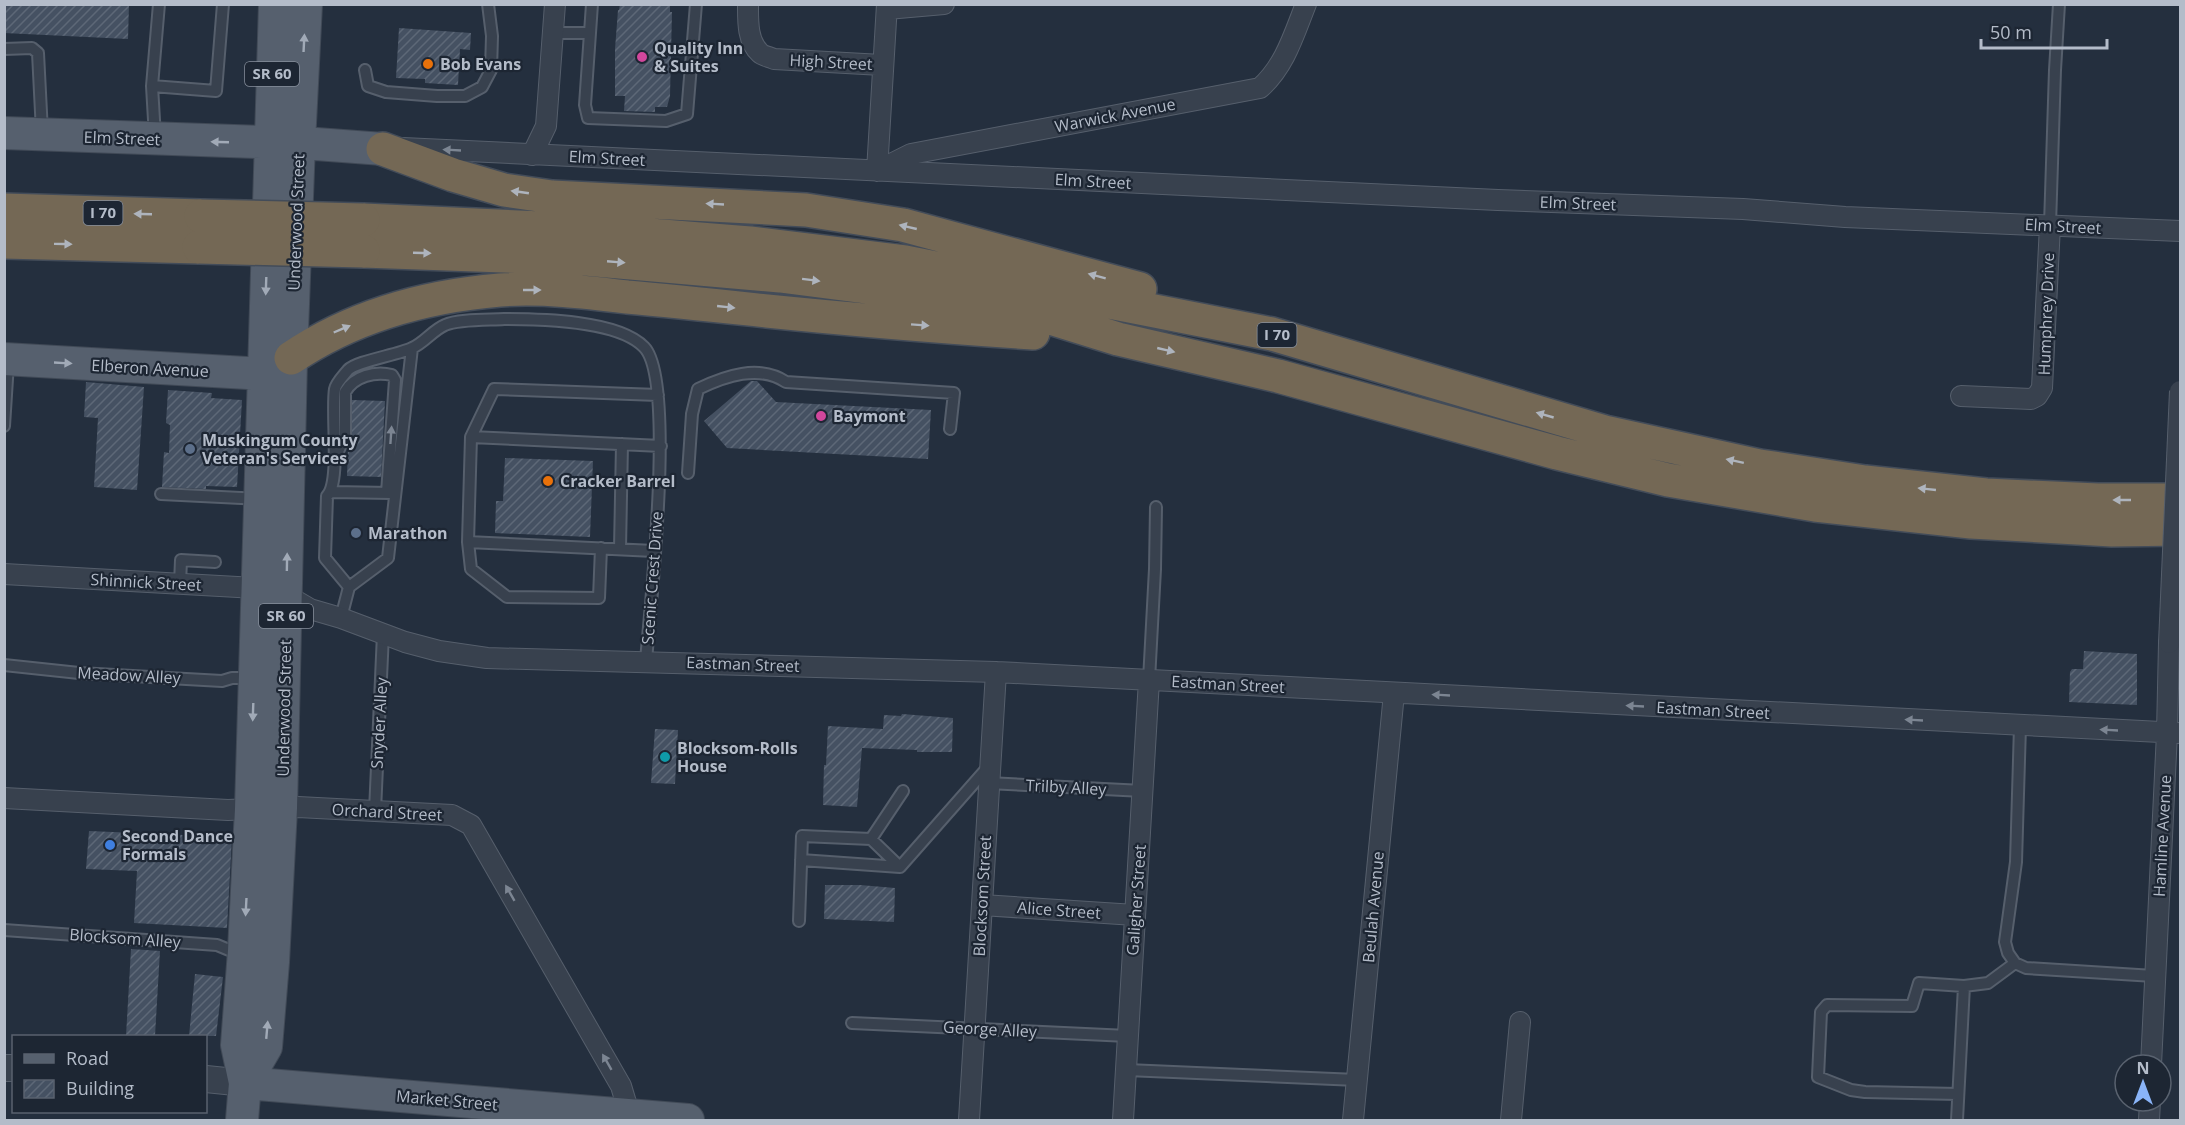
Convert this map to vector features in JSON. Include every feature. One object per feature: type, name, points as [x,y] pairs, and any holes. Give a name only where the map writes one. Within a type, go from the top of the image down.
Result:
[{"type":"highway","points":[[383,149],[453,175],[504,190],[552,197],[806,210],[903,225],[1127,284],[1272,334]]},
{"type":"highway","name":"I 70","points":[[4,210],[200,231],[363,236],[587,230],[750,243],[857,256],[916,264],[1272,334],[1605,432],[1760,466],[1865,482],[1986,495],[2098,500],[2181,500]]},
{"type":"highway","name":"I 70","points":[[4,242],[200,231]]},
{"type":"highway","name":"I 70","points":[[363,236],[780,276],[920,294],[1033,314],[1118,339],[1278,376],[1546,450],[1668,480],[1815,505],[1971,522],[2112,530],[2181,529]]},
{"type":"highway","points":[[291,358],[341,328],[379,315],[427,300],[501,290],[570,291],[883,323],[1118,339]]},
{"type":"main road","name":"Underwood Street","points":[[242,1120],[245,1083],[237,1045],[251,809],[254,678],[271,592],[291,358],[284,143],[274,4]]},
{"type":"main road","name":"Underwood Street","points":[[245,1083],[266,1047],[281,808],[271,592],[259,499],[263,374],[284,143],[306,4]]},
{"type":"main road","name":"Elm Street","points":[[4,133],[284,143],[383,149]]},
{"type":"main road","points":[[263,374],[291,358]]},
{"type":"main road","name":"Elberon Avenue","points":[[7,360],[263,374]]},
{"type":"main road","name":"Market Street","points":[[245,1083],[629,1118],[688,1120]]},
{"type":"street","points":[[531,154],[546,126],[555,4]]},
{"type":"street","name":"High Street","points":[[748,4],[751,40],[760,53],[774,59],[882,65]]},
{"type":"street","points":[[878,171],[882,65],[887,7],[944,4]]},
{"type":"street","name":"Warwick Avenue","points":[[878,171],[911,154],[1260,88],[1273,77],[1283,61],[1306,4]]},
{"type":"street","name":"Elm Street","points":[[383,149],[413,147],[1498,200],[1743,209],[1845,217],[2181,231]]},
{"type":"street","name":"Humphrey Drive","points":[[1961,396],[2031,399],[2037,396],[2042,388],[2050,225]]},
{"type":"street","name":"Hamline Avenue","points":[[2151,1053],[2154,976],[2174,733],[2169,643],[2181,391]]},
{"type":"street","name":"Shinnick Street","points":[[4,574],[180,584],[271,592]]},
{"type":"street","name":"Eastman Street","points":[[271,592],[310,609],[383,634],[439,651],[488,658],[996,672],[2174,733]]},
{"type":"street","name":"Blocksom Street","points":[[969,1120],[988,774],[996,672]]},
{"type":"street","name":"Galigher Street","points":[[1123,1120],[1149,680]]},
{"type":"street","name":"Beulah Avenue","points":[[1353,1120],[1394,693]]},
{"type":"street","name":"Orchard Street","points":[[4,798],[228,810],[281,808],[452,815],[471,825],[621,1086],[629,1118]]},
{"type":"street","name":"Alice Street","points":[[982,905],[1135,915]]},
{"type":"street","points":[[1512,1120],[1520,1022]]},
{"type":"street","name":"Market Street","points":[[207,1079],[245,1083]]},
{"type":"lane","points":[[155,139],[152,86],[159,4]]},
{"type":"lane","points":[[152,86],[216,91],[223,4]]},
{"type":"lane","points":[[365,70],[368,86],[386,92],[465,96],[482,87],[491,70],[492,36],[488,4]]},
{"type":"lane","points":[[592,4],[585,105],[588,118],[666,121],[687,114],[696,4]]},
{"type":"lane","points":[[2050,225],[2059,4]]},
{"type":"lane","points":[[553,33],[590,33]]},
{"type":"lane","points":[[4,49],[32,48],[38,53],[42,135]]},
{"type":"lane","name":"Scenic Crest Drive","points":[[349,587],[325,558],[327,496],[332,492],[334,461],[335,387],[349,368],[412,348],[446,324],[482,320],[535,319],[605,328],[630,336],[645,347],[653,362],[658,395],[661,446],[646,662]]},
{"type":"lane","points":[[391,494],[412,348]]},
{"type":"lane","points":[[4,426],[7,360]]},
{"type":"lane","points":[[334,461],[345,436],[345,392],[349,386],[352,382],[371,375],[382,373],[392,375],[395,380],[388,558],[349,587],[341,618]]},
{"type":"lane","points":[[687,472],[698,389],[719,378],[745,373],[776,375],[786,382],[954,393],[950,429]]},
{"type":"lane","points":[[601,548],[599,598],[507,597],[471,569],[468,542],[471,437],[494,389],[658,395]]},
{"type":"lane","points":[[471,437],[661,446]]},
{"type":"lane","points":[[620,549],[622,444]]},
{"type":"lane","points":[[332,492],[391,494]]},
{"type":"lane","points":[[161,494],[259,499]]},
{"type":"lane","points":[[1149,680],[1156,507]]},
{"type":"lane","points":[[468,542],[654,551]]},
{"type":"lane","points":[[180,584],[181,560],[215,562]]},
{"type":"lane","name":"Snyder Alley","points":[[375,811],[383,634]]},
{"type":"lane","name":"Meadow Alley","points":[[4,665],[222,681],[232,678],[254,678]]},
{"type":"lane","points":[[2020,726],[2016,862],[2005,942],[2008,953],[2015,963],[2026,968],[2154,976]]},
{"type":"lane","points":[[900,867],[988,774]]},
{"type":"lane","name":"Trilby Alley","points":[[988,774],[1143,791]]},
{"type":"lane","points":[[871,839],[903,791]]},
{"type":"lane","points":[[799,921],[802,836],[871,839],[900,867]]},
{"type":"lane","points":[[801,860],[900,867]]},
{"type":"lane","name":"Blocksom Alley","points":[[4,930],[217,945],[229,950],[244,951]]},
{"type":"lane","points":[[1958,1094],[1865,1092],[1851,1090],[1818,1077],[1821,1012],[1827,1005],[1912,1006],[1919,982],[1964,986],[1988,983],[2015,963]]},
{"type":"lane","points":[[1958,1120],[1964,986]]},
{"type":"lane","name":"George Alley","points":[[852,1023],[1128,1036]]},
{"type":"lane","points":[[1126,1070],[1357,1080]]},
{"type":"building","points":[[4,4],[129,4],[128,39],[4,33]]},
{"type":"building","name":"Quality Inn & Suites","points":[[620,4],[670,4],[670,12],[672,12],[670,96],[667,107],[655,107],[655,112],[624,111],[625,96],[615,96],[615,49]]},
{"type":"building","name":"Bob Evans","points":[[399,28],[471,33],[470,50],[460,49],[458,85],[425,83],[425,79],[396,78]]},
{"type":"building","name":"Baymont","points":[[751,381],[757,381],[776,402],[931,410],[928,459],[727,448],[704,421]]},
{"type":"building","points":[[86,382],[144,387],[137,490],[94,487],[98,418],[84,417]]},
{"type":"building","points":[[168,390],[212,393],[211,398],[242,400],[237,487],[206,486],[206,489],[162,487],[164,452],[169,453],[170,425],[166,423]]},
{"type":"building","points":[[352,400],[385,401],[381,477],[347,476],[348,448],[352,436]]},
{"type":"building","name":"Cracker Barrel","points":[[505,458],[593,461],[590,537],[495,533],[496,501],[503,501]]},
{"type":"building","points":[[2084,651],[2137,654],[2137,705],[2069,702],[2070,672],[2072,669],[2083,669]]},
{"type":"building","points":[[902,714],[953,718],[952,752],[862,748],[857,807],[823,805],[828,726],[883,729],[884,715],[901,716]]},
{"type":"building","name":"Blocksom-Rolls House","points":[[655,729],[678,730],[675,784],[651,783]]},
{"type":"building","points":[[89,831],[232,837],[227,928],[134,923],[137,871],[86,869]]},
{"type":"building","points":[[825,885],[895,888],[894,922],[824,919]]},
{"type":"building","points":[[131,949],[160,951],[155,1035],[126,1035]]},
{"type":"building","points":[[195,974],[223,977],[216,1036],[189,1035]]},
{"type":"place","name":"Quality Inn & Suites","points":[[642,57]]},
{"type":"place","name":"Bob Evans","points":[[428,64]]},
{"type":"place","name":"Baymont","points":[[821,416]]},
{"type":"place","name":"Muskingum County Veteran's Services","points":[[190,449]]},
{"type":"place","name":"Cracker Barrel","points":[[548,481]]},
{"type":"place","name":"Marathon","points":[[356,533]]},
{"type":"place","name":"Blocksom-Rolls House","points":[[665,757]]},
{"type":"place","name":"Second Dance Formals","points":[[110,845]]}]
